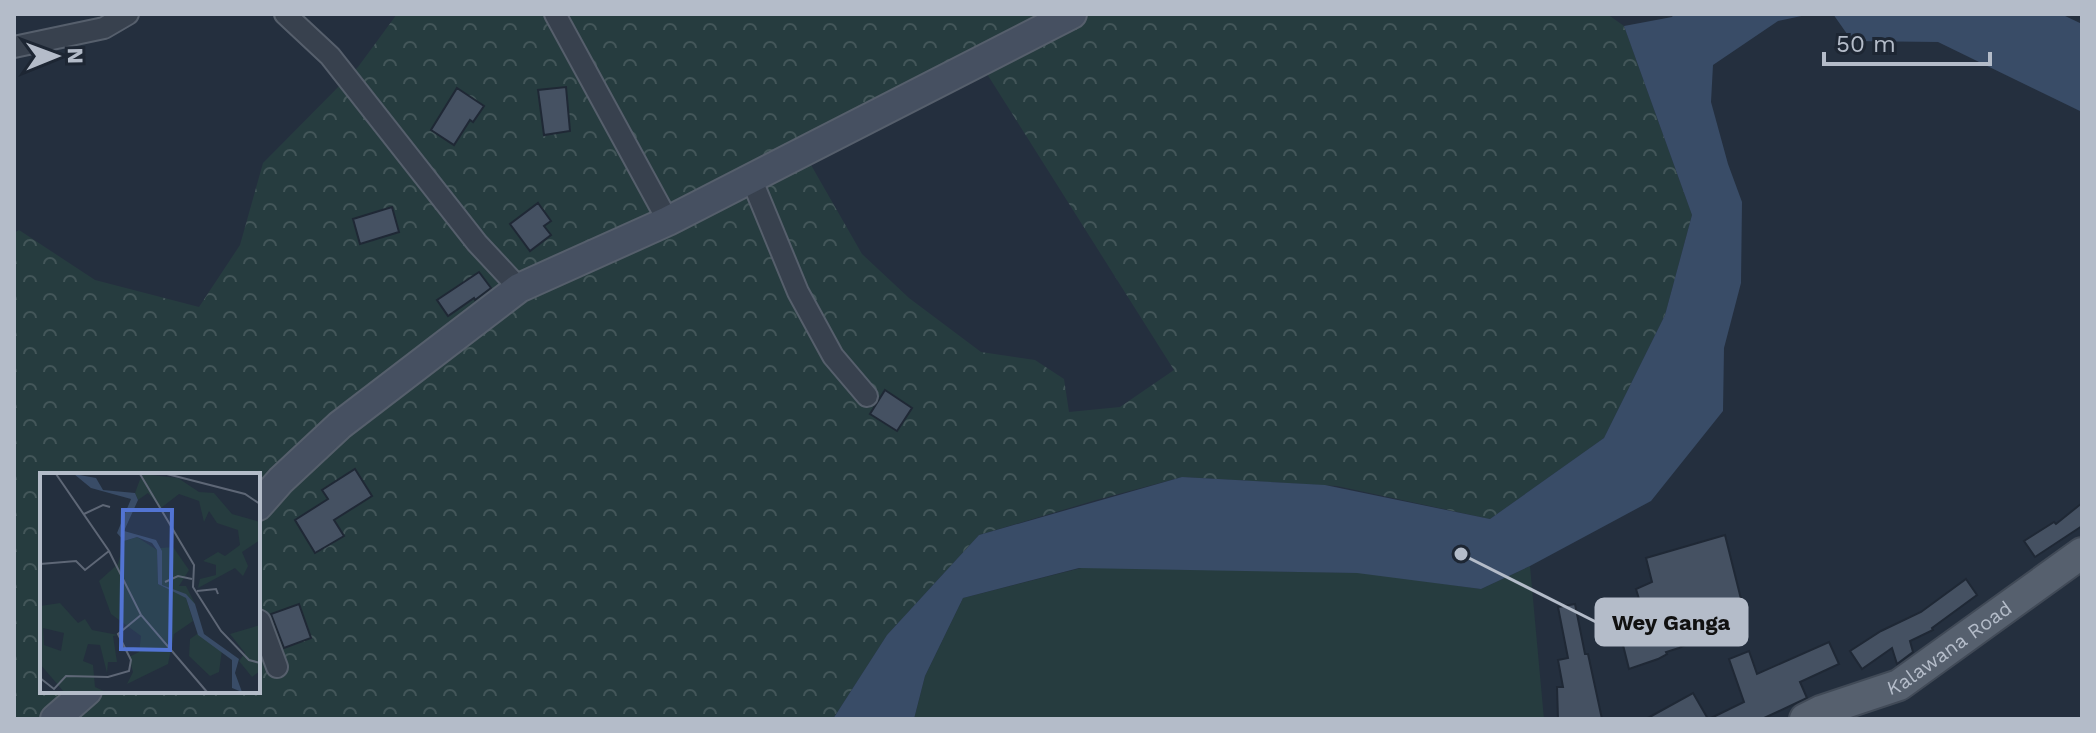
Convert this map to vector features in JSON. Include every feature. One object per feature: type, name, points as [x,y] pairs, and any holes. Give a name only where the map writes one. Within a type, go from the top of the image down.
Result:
[{"type":"main road","name":"Kalawana Road","points":[[1805,719],[1899,685],[2082,553]]},
{"type":"street","points":[[14,47],[104,28],[128,14]]},
{"type":"street","points":[[285,14],[330,56],[477,243],[519,288]]},
{"type":"street","points":[[555,14],[668,221]]},
{"type":"street","points":[[260,504],[340,425],[519,288],[668,221],[1072,14]]},
{"type":"street","points":[[751,178],[798,292],[833,356],[867,396]]},
{"type":"street","points":[[260,621],[277,667]]},
{"type":"street","points":[[55,719],[85,693]]},
{"type":"green space","points":[[397,14],[1607,14],[1624,26],[1692,215],[1665,315],[1604,438],[1490,519],[1337,486],[1182,477],[979,535],[887,635],[833,719],[14,719],[14,233],[19,230],[95,280],[199,307],[240,245],[263,163],[358,67]],"holes":[[[982,66],[1174,370],[1120,407],[1069,412],[1064,379],[1035,360],[981,352],[909,298],[862,254],[803,151]]]},
{"type":"green space","points":[[1530,566],[1544,719],[914,719],[925,676],[963,598],[1085,567],[1366,573],[1481,589]]},
{"type":"water","points":[[1674,14],[1811,14],[1778,21],[1713,65],[1711,102],[1742,202],[1741,283],[1724,348],[1723,411],[1651,501],[1481,589],[1357,573],[1079,568],[963,598],[925,676],[914,719],[833,719],[887,635],[979,535],[1182,477],[1325,485],[1490,519],[1604,438],[1665,315],[1692,215],[1624,26],[1672,17]]},
{"type":"water","points":[[1833,14],[2061,14],[2082,24],[2082,112],[1938,42],[1852,41]]},
{"type":"building","points":[[566,87],[570,131],[544,135],[538,90]]},
{"type":"building","points":[[457,88],[484,106],[473,122],[470,120],[454,145],[431,130]]},
{"type":"building","points":[[538,203],[551,221],[544,226],[551,235],[530,251],[510,224]]},
{"type":"building","points":[[392,207],[399,232],[360,244],[353,219]]},
{"type":"building","points":[[479,272],[491,288],[448,316],[437,300]]},
{"type":"building","points":[[885,390],[912,408],[897,431],[870,414]]},
{"type":"building","points":[[355,469],[372,496],[334,520],[344,536],[315,553],[295,520],[328,499],[322,490]]},
{"type":"building","points":[[2082,503],[2082,526],[2035,557],[2024,541],[2054,522],[2056,524]]},
{"type":"building","points":[[1725,535],[1745,615],[1666,652],[1658,659],[1629,669],[1623,645],[1649,632],[1636,589],[1652,582],[1646,558]]},
{"type":"building","points":[[1966,579],[1977,595],[1933,630],[1910,641],[1913,652],[1897,664],[1892,648],[1862,669],[1850,651],[1881,631],[1921,612]]},
{"type":"building","points":[[299,604],[311,638],[284,648],[271,614]]},
{"type":"building","points":[[1575,604],[1602,719],[1558,719],[1557,687],[1563,687],[1558,660],[1568,658],[1558,607]]},
{"type":"building","points":[[1829,642],[1839,664],[1800,682],[1807,698],[1762,719],[1709,719],[1744,702],[1729,659],[1749,651],[1757,674]]},
{"type":"building","points":[[1693,693],[1708,719],[1646,719]]},
{"type":"place","name":"Wey Ganga","points":[[1461,554]]}]
